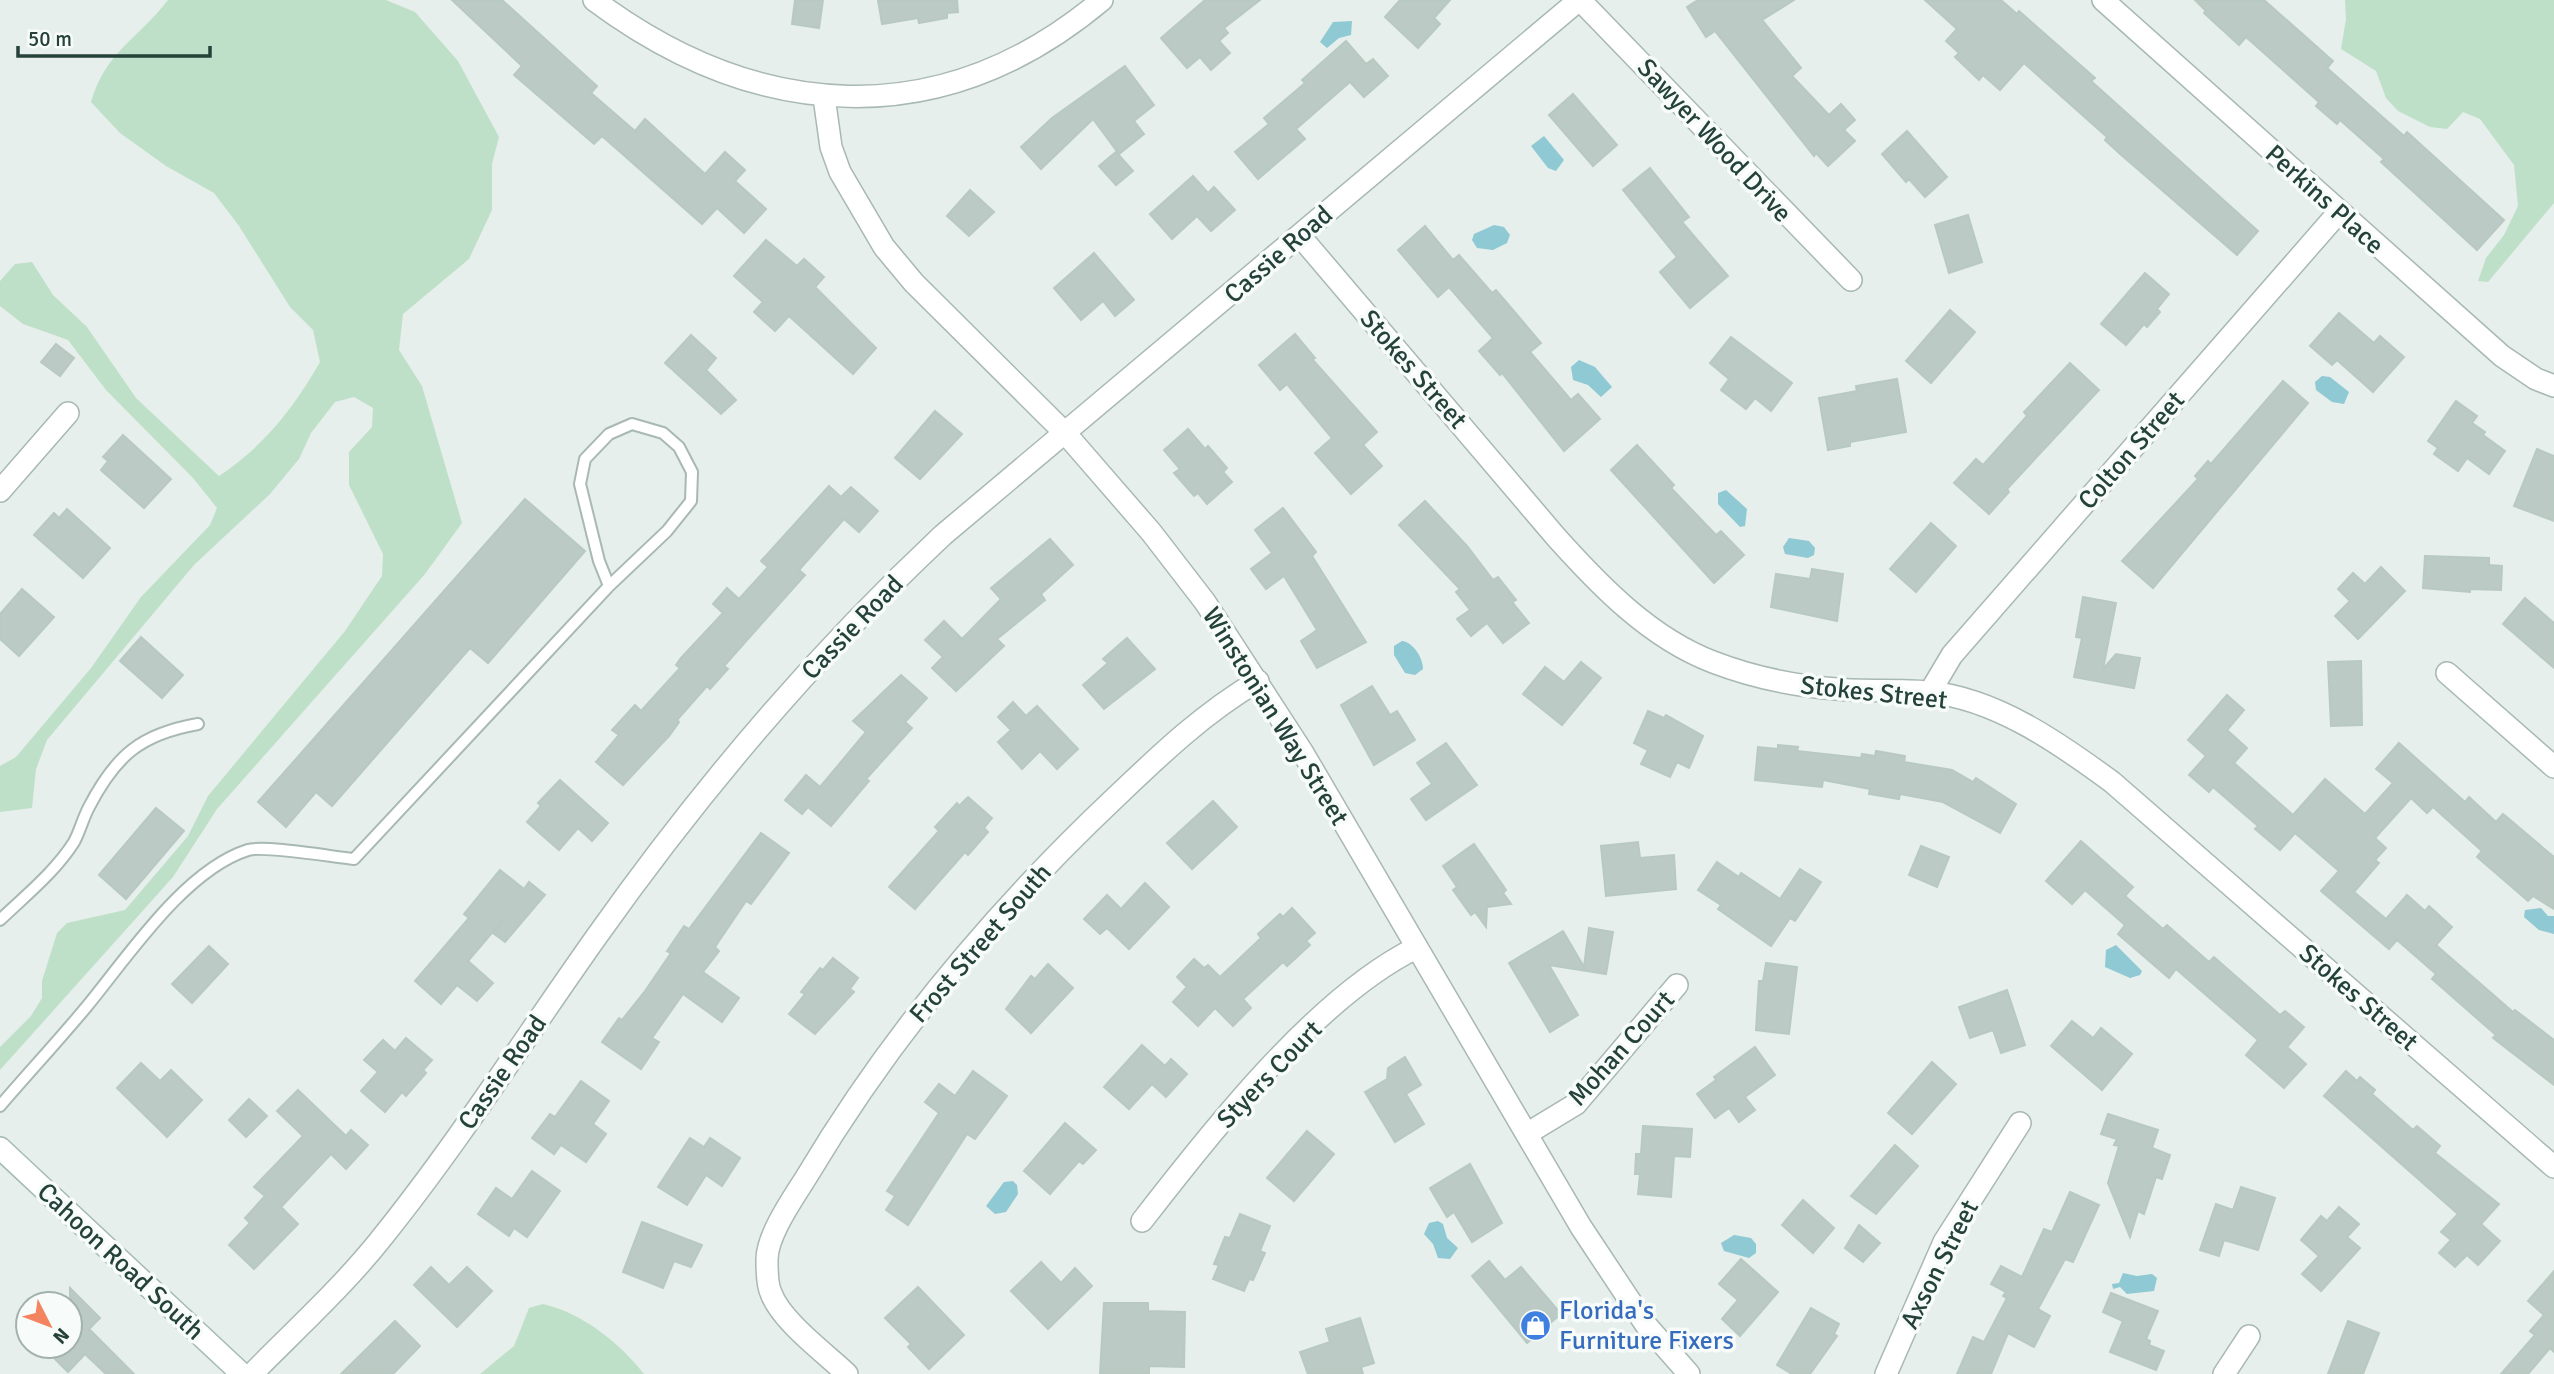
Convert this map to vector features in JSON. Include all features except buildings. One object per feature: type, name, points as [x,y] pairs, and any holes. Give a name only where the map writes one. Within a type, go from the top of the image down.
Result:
[{"type":"street","points":[[594,0],[640,31],[723,73],[780,91],[824,97],[878,96],[968,78],[1046,43],[1102,0]]},
{"type":"street","name":"Cassie Road","points":[[252,1374],[384,1236],[598,934],[775,709],[886,589],[943,535],[1580,0]]},
{"type":"street","name":"Sawyer Wood Drive","points":[[1580,0],[1851,280]]},
{"type":"street","name":"Perkins Place","points":[[2103,0],[2502,356],[2536,379],[2554,386]]},
{"type":"street","name":"Winstonian Way Street","points":[[824,97],[831,147],[840,172],[884,247],[914,283],[1066,434],[1151,532],[1205,602],[1258,681],[1588,1238],[1646,1325],[1689,1374]]},
{"type":"street","name":"Colton Street","points":[[1930,692],[1952,655],[2339,212]]},
{"type":"street","name":"Stokes Street","points":[[1300,236],[1556,537],[1586,570],[1652,629],[1711,662],[1788,683],[1837,689],[1930,692],[1997,710],[2050,738],[2103,776],[2554,1167]]},
{"type":"street","points":[[0,491],[68,413]]},
{"type":"street","points":[[2447,673],[2554,767]]},
{"type":"street","name":"Frost Street South","points":[[846,1374],[789,1319],[771,1293],[766,1259],[785,1212],[828,1140],[904,1031],[957,964],[1068,842],[1178,738],[1208,713],[1258,681]]},
{"type":"street","name":"Styers Court","points":[[1142,1221],[1199,1148],[1290,1048],[1373,972],[1416,948]]},
{"type":"street","name":"Mohan Court","points":[[1528,1133],[1576,1104],[1678,985]]},
{"type":"street","name":"Axson Street","points":[[1886,1374],[1944,1242],[2020,1123]]},
{"type":"street","name":"Cahoon Road South","points":[[0,1148],[242,1374]]},
{"type":"street","points":[[2224,1374],[2249,1336]]},
{"type":"lane","points":[[0,1106],[89,1004],[133,948],[178,899],[222,861],[251,849],[355,859],[609,586],[667,531],[691,501],[692,472],[679,447],[663,433],[632,424],[609,434],[585,459],[580,484],[598,561],[609,586]]},
{"type":"lane","points":[[0,920],[39,883],[74,842],[89,806],[136,744],[164,730],[198,724]]},
{"type":"green space","points":[[168,0],[386,0],[415,12],[458,61],[499,137],[492,164],[492,210],[469,259],[403,314],[399,350],[422,386],[462,523],[425,574],[217,809],[173,877],[0,1070],[0,1047],[31,1016],[42,998],[42,981],[57,933],[67,923],[125,910],[188,836],[208,796],[345,631],[382,576],[383,554],[349,485],[349,452],[372,427],[373,408],[354,397],[335,402],[311,433],[299,459],[270,494],[194,565],[47,740],[36,769],[32,808],[0,812],[0,766],[16,757],[91,668],[141,597],[210,525],[217,508],[193,478],[106,390],[68,340],[23,324],[0,306],[0,281],[15,264],[32,262],[53,295],[87,327],[136,398],[219,476],[250,452],[276,425],[320,362],[313,330],[290,307],[239,226],[214,193],[166,166],[120,133],[91,102],[97,85],[114,58]]},
{"type":"green space","points":[[2345,0],[2554,0],[2554,203],[2488,282],[2478,281],[2486,258],[2504,235],[2518,206],[2514,165],[2480,119],[2463,112],[2447,129],[2430,127],[2398,111],[2386,98],[2376,71],[2341,49],[2346,19]]},
{"type":"green space","points":[[543,1304],[572,1314],[599,1330],[644,1374],[480,1374],[514,1346],[529,1308]]},
{"type":"water","points":[[1352,21],[1351,35],[1339,38],[1327,48],[1320,42],[1333,22]]},
{"type":"water","points":[[1544,136],[1564,160],[1556,171],[1548,168],[1531,146]]},
{"type":"water","points":[[1494,225],[1504,227],[1510,235],[1507,243],[1493,250],[1477,248],[1472,240],[1474,234]]},
{"type":"water","points":[[1579,360],[1595,367],[1612,387],[1601,397],[1588,385],[1573,380],[1571,367]]},
{"type":"water","points":[[2322,376],[2330,377],[2349,392],[2344,404],[2332,402],[2316,390],[2315,382]]},
{"type":"water","points":[[1726,490],[1747,509],[1745,526],[1740,527],[1718,504],[1718,493]]},
{"type":"water","points":[[1789,538],[1809,541],[1815,548],[1814,555],[1808,558],[1785,554],[1783,547]]},
{"type":"water","points":[[1402,641],[1417,651],[1421,660],[1423,669],[1415,675],[1405,673],[1394,655],[1394,646]]},
{"type":"water","points":[[2541,908],[2548,916],[2554,916],[2554,934],[2539,930],[2524,917],[2525,910]]},
{"type":"water","points":[[2116,945],[2142,971],[2140,975],[2130,978],[2105,967],[2106,950]]},
{"type":"water","points":[[1013,1181],[1017,1185],[1018,1194],[1006,1212],[995,1214],[986,1206],[1004,1182]]},
{"type":"water","points":[[1438,1221],[1443,1224],[1447,1238],[1458,1248],[1450,1259],[1438,1258],[1433,1244],[1424,1234],[1429,1223]]},
{"type":"water","points":[[1734,1235],[1751,1238],[1756,1244],[1756,1253],[1749,1258],[1724,1251],[1721,1243]]},
{"type":"water","points":[[2123,1273],[2137,1276],[2152,1274],[2157,1278],[2154,1291],[2127,1294],[2120,1287],[2113,1289],[2112,1284],[2119,1283]]},
{"type":"place","name":"Florida's Furniture Fixers","points":[[1536,1325]]}]
